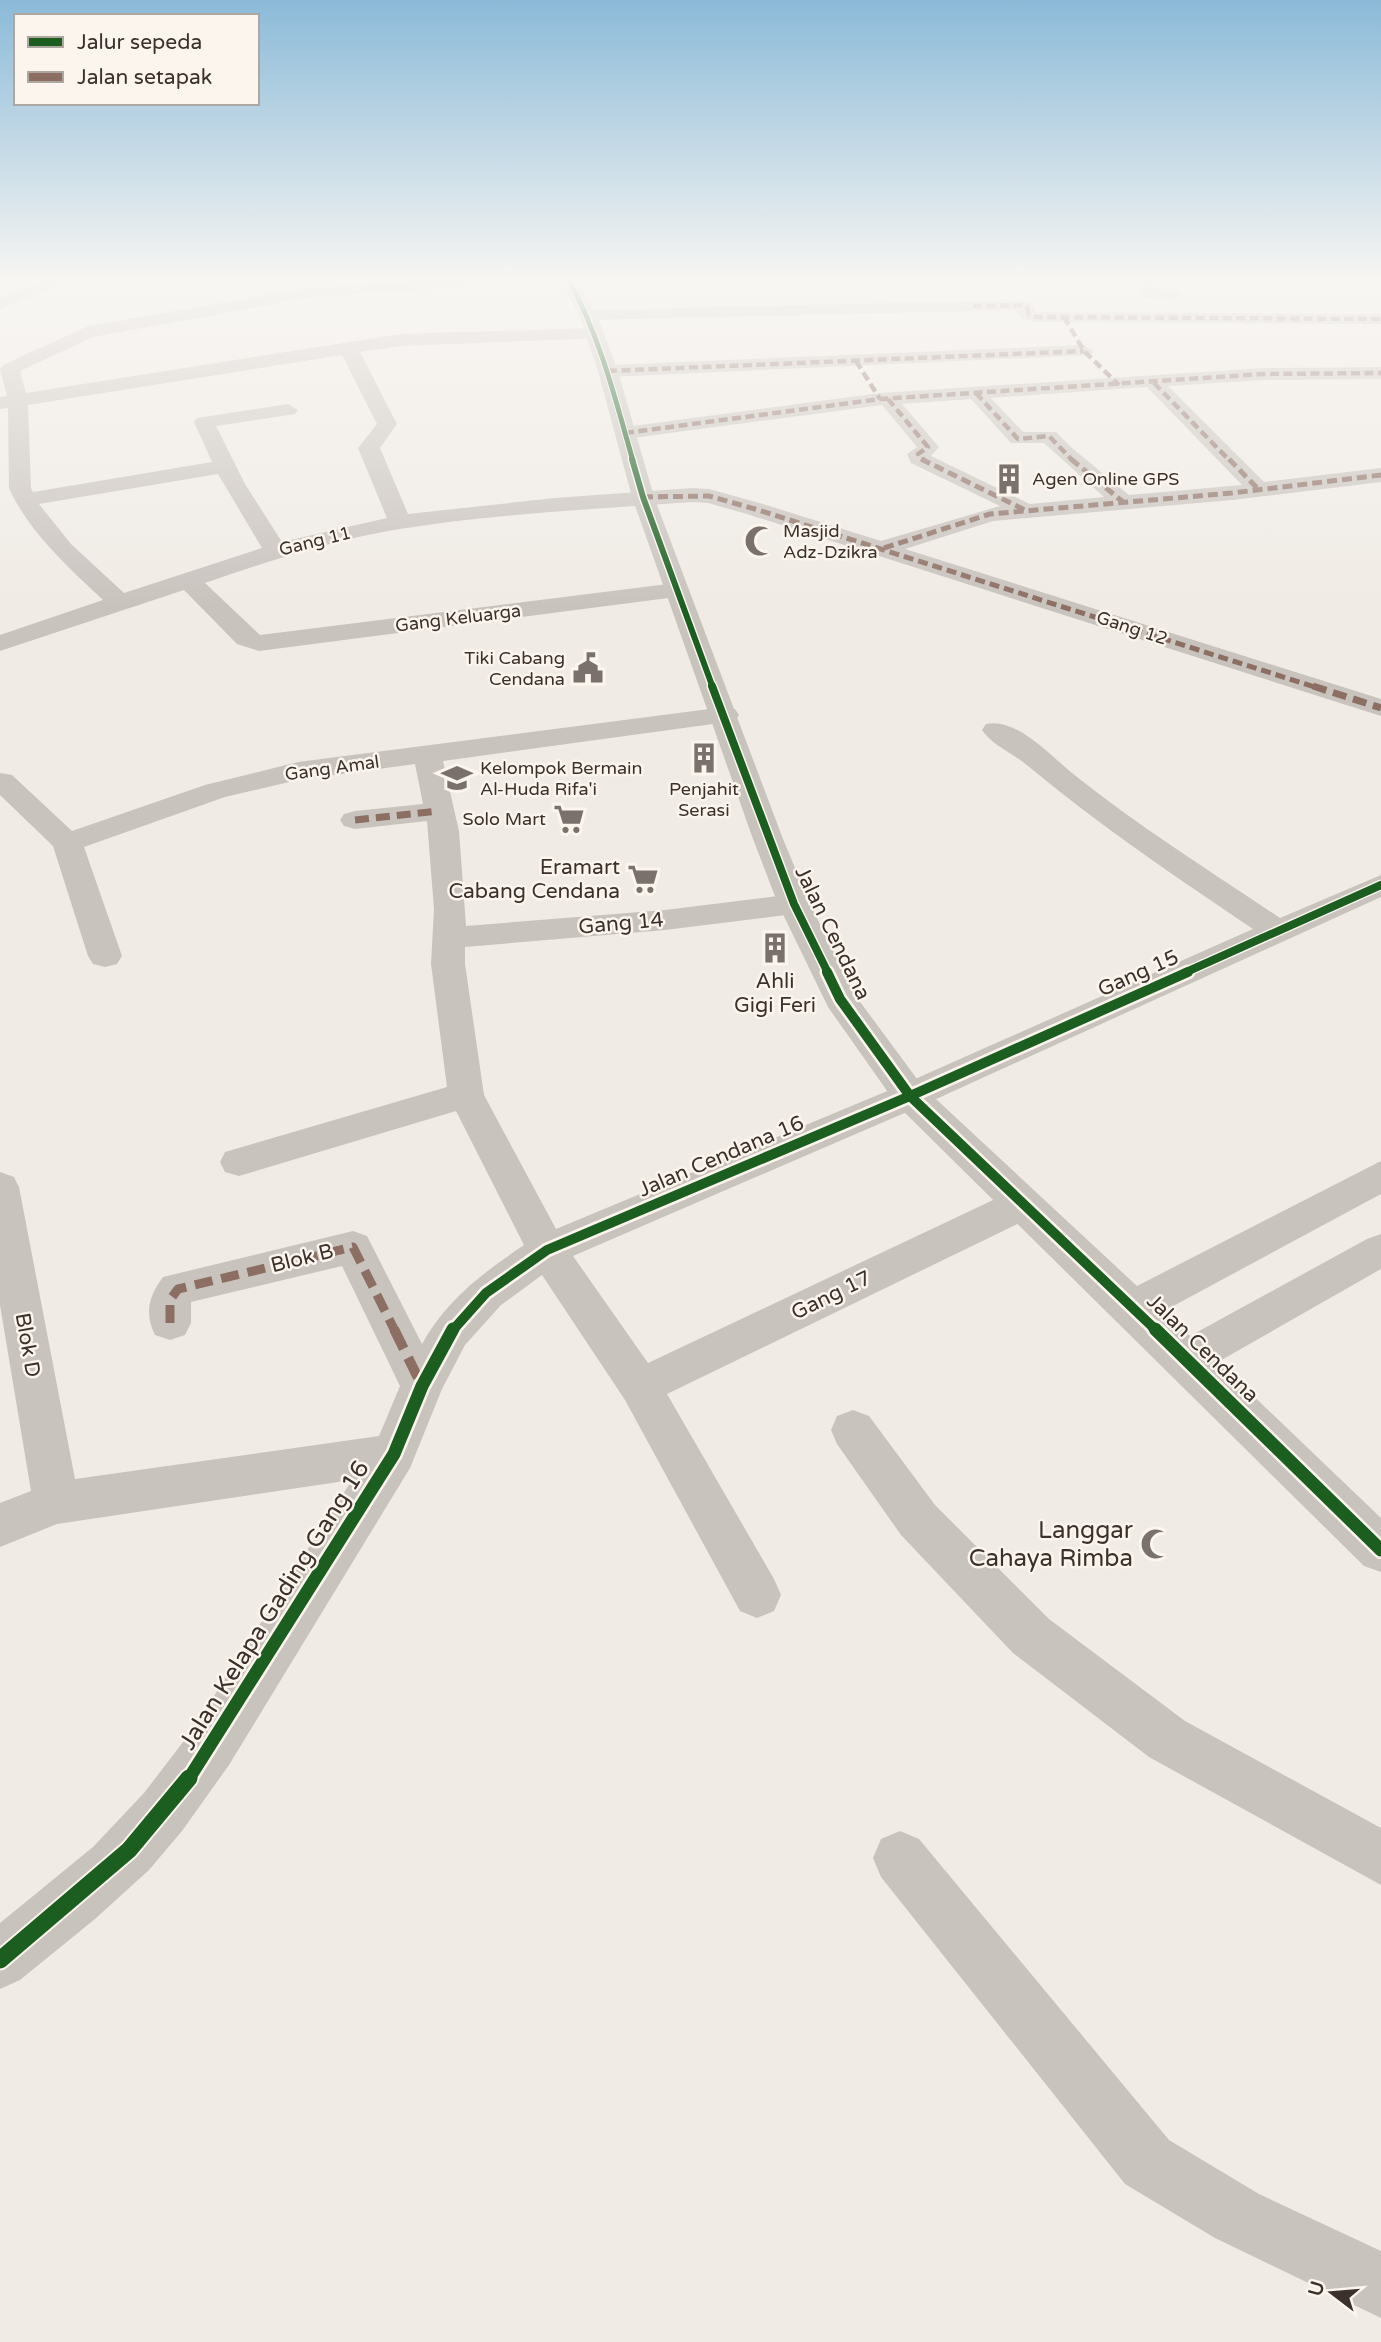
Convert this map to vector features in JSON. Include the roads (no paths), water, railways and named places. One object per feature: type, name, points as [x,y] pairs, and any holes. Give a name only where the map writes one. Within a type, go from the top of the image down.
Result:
[{"type":"street","points":[[89,388],[9,401],[20,488],[24,500],[57,540],[118,603]]},
{"type":"street","points":[[369,388],[387,424],[369,448],[400,522]]},
{"type":"street","name":"Jalan Cendana","points":[[613,388],[642,497],[676,590],[794,904],[841,999],[910,1096],[1186,1359],[1381,1550]]},
{"type":"street","points":[[876,388],[928,447],[917,455],[919,458],[1025,510]]},
{"type":"street","points":[[625,433],[884,399],[1060,388]]},
{"type":"street","points":[[1159,388],[1259,490]]},
{"type":"street","points":[[976,393],[1018,439],[1049,436],[1064,453],[1123,502]]},
{"type":"street","points":[[276,551],[225,466],[205,420],[288,410]]},
{"type":"street","points":[[24,500],[225,466]]},
{"type":"street","points":[[884,548],[961,522],[1025,510],[1378,478]]},
{"type":"street","name":"Gang 12","points":[[642,497],[709,496],[884,548],[1381,708]]},
{"type":"street","name":"Gang 11","points":[[0,643],[276,551],[400,522],[642,497]]},
{"type":"street","name":"Gang Keluarga","points":[[188,580],[249,642],[260,643],[676,590]]},
{"type":"street","name":"Gang Amal","points":[[67,843],[215,791],[298,771],[724,715]]},
{"type":"street","points":[[996,730],[1025,749],[1104,814],[1278,931]]},
{"type":"street","points":[[427,755],[444,831],[450,909],[448,964],[466,1095],[547,1250],[640,1387],[757,1595]]},
{"type":"street","points":[[1,780],[67,843],[105,956]]},
{"type":"street","points":[[355,820],[438,811]]},
{"type":"street","name":"Gang 15","points":[[910,1096],[1381,885]]},
{"type":"street","name":"Gang 14","points":[[448,939],[665,920],[794,904]]},
{"type":"street","points":[[239,1163],[466,1095]]},
{"type":"street","name":"Jalan Cendana 16","points":[[547,1250],[910,1096]]},
{"type":"street","points":[[1133,1308],[1381,1177]]},
{"type":"street","name":"Blok D","points":[[0,1187],[56,1503]]},
{"type":"street","name":"Gang 17","points":[[640,1387],[1022,1204]]},
{"type":"street","name":"Blok B","points":[[170,1323],[170,1300],[178,1289],[350,1247],[355,1249],[422,1386]]},
{"type":"street","name":"Jalan Kelapa Gading Gang 16","points":[[0,1959],[82,1892],[137,1842],[178,1791],[211,1747],[394,1454],[422,1386],[450,1333],[486,1293],[547,1250]]},
{"type":"street","points":[[1186,1359],[1381,1250]]},
{"type":"street","points":[[853,1430],[918,1520],[1031,1636],[1167,1739],[1381,1858]]},
{"type":"street","points":[[0,1525],[56,1503],[394,1454]]},
{"type":"street","points":[[900,1858],[1147,2162],[1237,2216],[1381,2285]]},
{"type":"place","name":"Agen Online GPS","points":[[1009,479]]},
{"type":"place","name":"Masjid Adz-Dzikra","points":[[760,541]]},
{"type":"place","name":"Tiki Cabang Cendana","points":[[588,668]]},
{"type":"place","name":"Penjahit Serasi","points":[[704,758]]},
{"type":"place","name":"Kelompok Bermain Al-Huda Rifa'i","points":[[457,778]]},
{"type":"place","name":"Solo Mart","points":[[569,819]]},
{"type":"place","name":"Eramart Cabang Cendana","points":[[643,879]]},
{"type":"place","name":"Ahli Gigi Feri","points":[[775,948]]},
{"type":"place","name":"Langgar Cahaya Rimba","points":[[1156,1544]]}]
